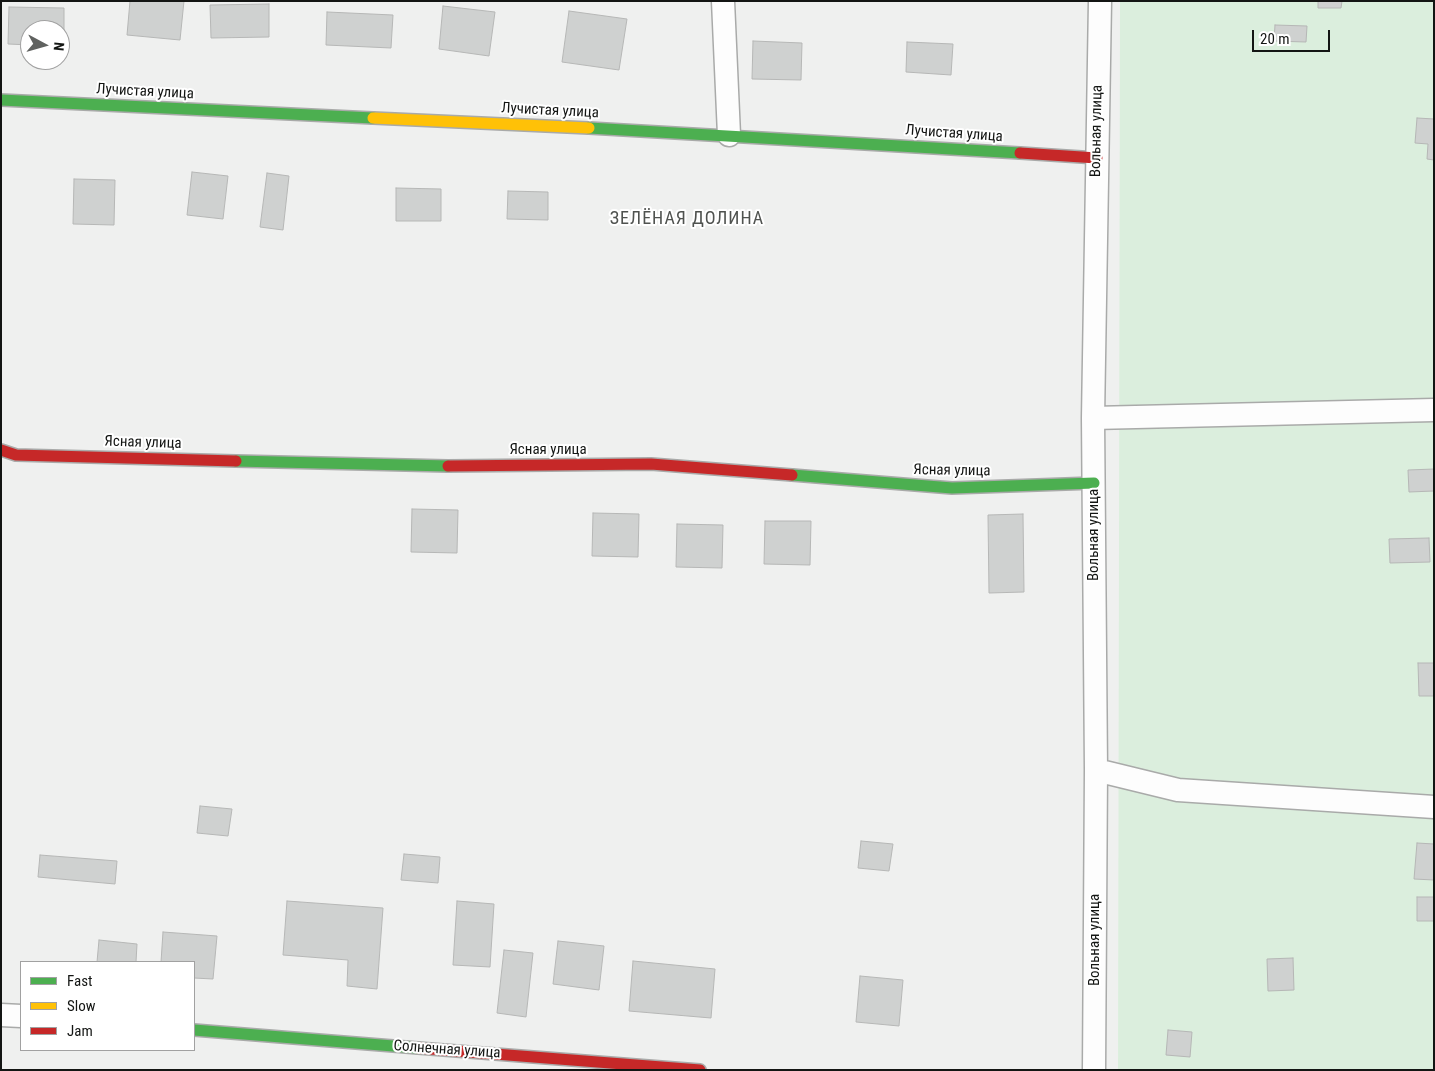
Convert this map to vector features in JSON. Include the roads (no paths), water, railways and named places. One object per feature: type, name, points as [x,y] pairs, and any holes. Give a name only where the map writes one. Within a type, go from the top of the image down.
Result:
[{"type":"street","points":[[723,1],[729,135]]},
{"type":"street","name":"Вольная улица","points":[[1094,1070],[1096,770],[1093,418],[1100,1]]},
{"type":"street","name":"Лучистая улица","points":[[1,100],[729,135],[1096,158]]},
{"type":"street","points":[[1093,418],[1434,410]]},
{"type":"street","name":"Ясная улица","points":[[1,450],[16,454],[419,466],[651,464],[952,488],[1094,483]]},
{"type":"street","points":[[1096,770],[1178,790],[1434,806]]},
{"type":"street","points":[[1,1015],[20,1016]]},
{"type":"street","name":"Солнечная улица","points":[[195,1030],[700,1070]]},
{"type":"district","name":"ЗЕЛЁНАЯ ДОЛИНА","points":[[687,219]]}]
